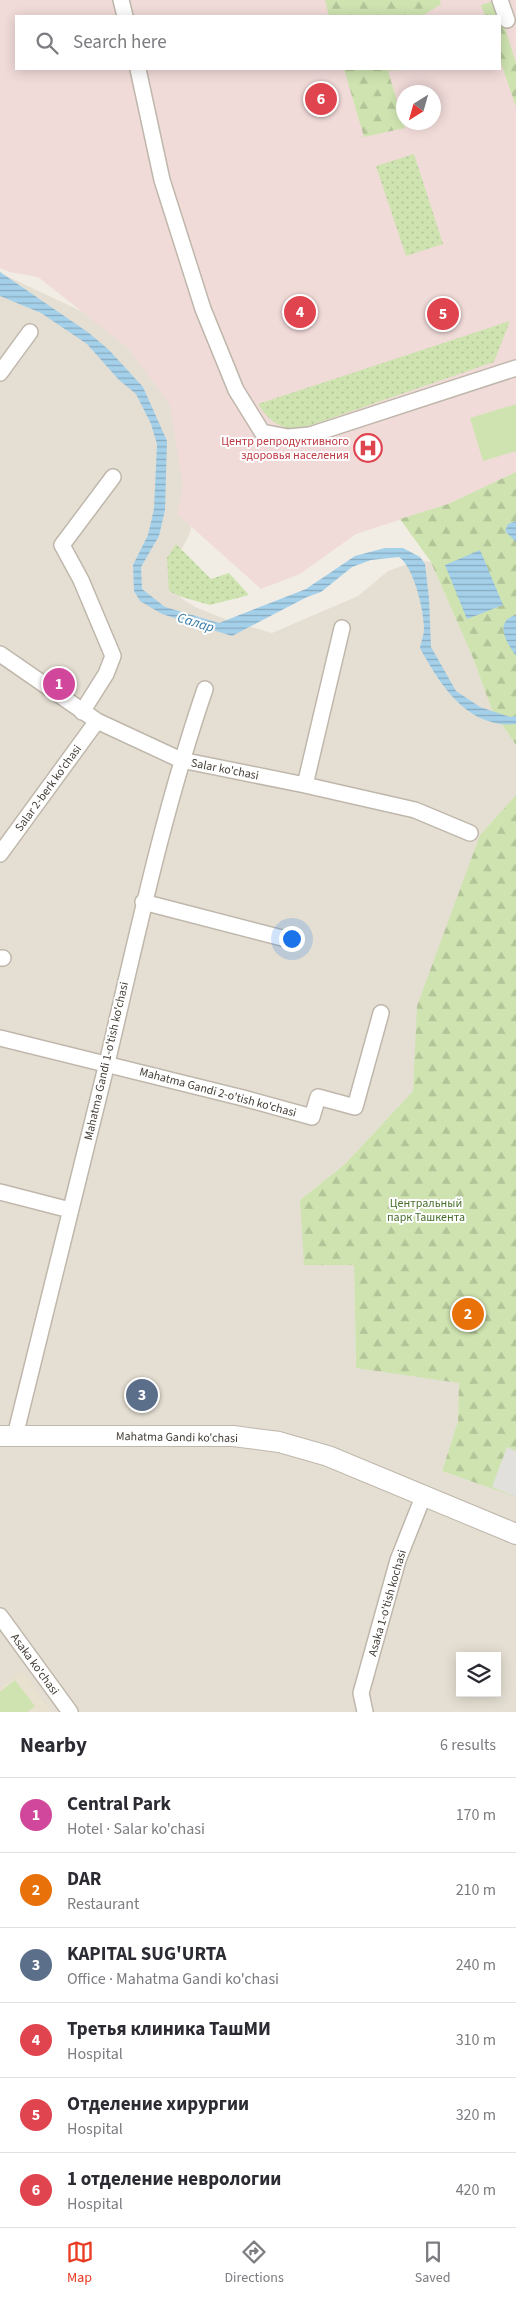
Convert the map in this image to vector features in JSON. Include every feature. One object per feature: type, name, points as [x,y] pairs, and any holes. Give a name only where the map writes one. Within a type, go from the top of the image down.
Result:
[{"type":"street","points":[[121,0],[125,15]]},
{"type":"street","points":[[500,0],[507,20]]},
{"type":"street","points":[[138,70],[162,180],[203,309],[236,390],[262,432],[288,436],[310,435],[516,368]]},
{"type":"street","points":[[0,373],[30,332]]},
{"type":"street","points":[[82,712],[106,674],[113,656],[81,580],[62,545],[112,477]]},
{"type":"street","points":[[305,784],[342,628]]},
{"type":"street","name":"Salar ko'chasi","points":[[0,654],[97,721],[181,760],[305,784],[415,810],[470,834]]},
{"type":"street","name":"Mahatma Gandi 1-o'tish ko'chasi","points":[[8,1436],[70,1210],[107,1064],[144,902],[181,760],[205,689]]},
{"type":"street","name":"Salar 2-berk ko'chasi","points":[[0,854],[97,721]]},
{"type":"street","points":[[144,902],[286,939]]},
{"type":"street","name":"Mahatma Gandi 2-o'tish ko'chasi","points":[[0,1038],[313,1117],[318,1097],[355,1107],[381,1013]]},
{"type":"street","points":[[0,1192],[70,1210]]},
{"type":"street","name":"Mahatma Gandi ko'chasi","points":[[8,1436],[233,1436],[280,1442],[328,1456],[516,1534]]},
{"type":"street","name":"Asaka 1-o'tish kochasi","points":[[365,1712],[361,1693],[398,1560],[423,1496]]},
{"type":"street","name":"Asaka ko'chasi","points":[[0,1616],[70,1712]]},
{"type":"shaded area","points":[[0,0],[516,0],[516,472],[448,504],[356,534],[300,574],[261,589],[177,514],[183,487],[170,405],[128,348],[38,277],[10,272],[0,268]]},
{"type":"shaded area","points":[[0,273],[94,317],[147,362],[178,400],[195,508],[190,533],[174,563],[175,589],[181,598],[195,607],[230,621],[272,633],[358,596],[388,571],[419,560],[431,562],[473,658],[492,710],[516,745],[516,795],[480,835],[456,902],[414,1076],[413,1091],[345,1164],[300,1200],[354,1264],[356,1368],[460,1382],[458,1421],[442,1471],[516,1497],[516,1712],[0,1712]]},
{"type":"shaded area","points":[[507,1447],[516,1451],[516,1497],[492,1487]]},
{"type":"shaded area","points":[[22,1671],[51,1712],[0,1712],[0,1689]]},
{"type":"green space","points":[[325,0],[440,0],[441,4],[426,15],[329,15]]},
{"type":"green space","points":[[496,0],[501,15],[485,15],[481,5]]},
{"type":"green space","points":[[501,16],[516,63],[516,107],[501,63]]},
{"type":"green space","points":[[344,70],[403,70],[388,71],[396,98],[396,130],[364,137]]},
{"type":"green space","points":[[414,154],[443,244],[406,256],[376,166]]},
{"type":"green space","points":[[510,321],[494,362],[300,429],[293,429],[275,423],[258,404]]},
{"type":"green space","points":[[516,404],[516,451],[483,461],[470,418]]},
{"type":"green space","points":[[516,472],[516,745],[492,710],[473,658],[431,562],[400,519],[448,504]]},
{"type":"green space","points":[[176,544],[211,579],[229,573],[249,595],[210,605],[169,591],[167,558]]},
{"type":"green space","name":"Центральный парк Ташкента","points":[[516,795],[516,1497],[442,1471],[458,1421],[459,1383],[356,1368],[354,1265],[304,1265],[300,1200],[345,1164],[413,1091],[417,1006],[480,835]]},
{"type":"green space","points":[[15,1680],[35,1706],[27,1712],[0,1712],[0,1692]]},
{"type":"water","name":"Салар","points":[[0,272],[89,333],[109,350],[143,387],[167,441],[165,510],[159,536],[141,567],[142,589],[165,607],[219,623],[306,589],[355,556],[385,548],[403,548],[420,557],[425,564],[429,598],[431,647],[456,691],[480,707],[510,717],[516,716],[516,724],[499,724],[470,712],[447,690],[437,676],[420,648],[424,629],[420,601],[414,579],[399,557],[371,560],[352,567],[321,592],[307,597],[232,636],[162,614],[140,601],[134,591],[133,565],[148,535],[154,509],[157,444],[151,424],[136,394],[119,380],[87,344],[41,313],[0,296]]},
{"type":"water","points":[[516,521],[516,542],[505,531],[508,524]]},
{"type":"water","points":[[480,550],[503,605],[467,619],[445,565]]},
{"type":"water","points":[[516,615],[516,656],[506,639],[504,628],[509,618]]},
{"type":"place","name":"1 отделение неврологии","points":[[321,99]]},
{"type":"place","name":"Третья клиника ТашМИ","points":[[300,312]]},
{"type":"place","name":"Отделение хирургии","points":[[443,314]]},
{"type":"place","name":"Центр репродуктивного здоровья населения","points":[[368,448]]},
{"type":"place","name":"Central Park","points":[[59,684]]},
{"type":"place","name":"DAR","points":[[468,1314]]},
{"type":"place","name":"KAPITAL SUG'URTA","points":[[142,1395]]}]
